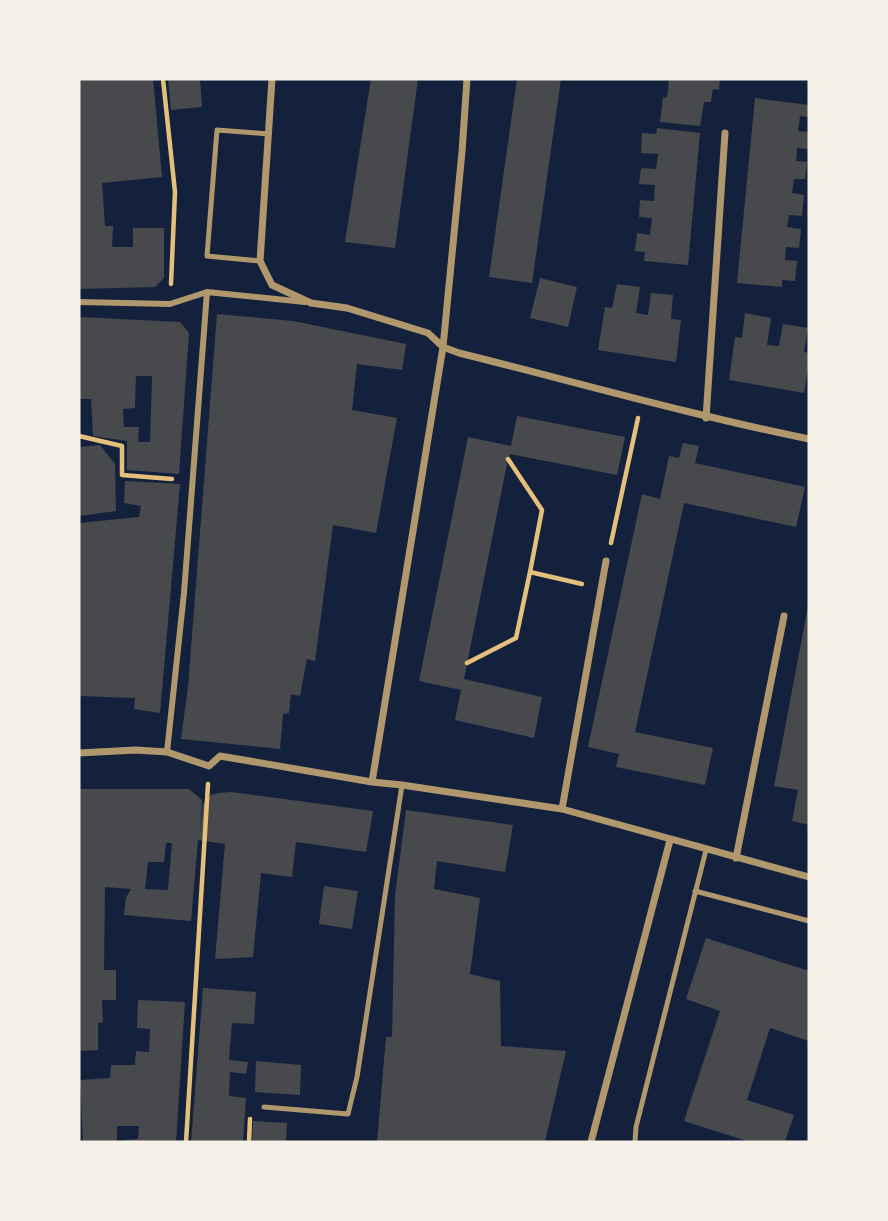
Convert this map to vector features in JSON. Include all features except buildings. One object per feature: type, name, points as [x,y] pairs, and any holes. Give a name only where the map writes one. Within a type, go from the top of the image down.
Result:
[{"type":"street","points":[[272,79],[260,261],[272,285],[311,303]]},
{"type":"street","points":[[372,782],[443,347],[467,79]]},
{"type":"street","points":[[706,418],[726,133]]},
{"type":"street","points":[[167,752],[194,480],[207,292]]},
{"type":"street","points":[[79,302],[170,304],[207,292],[347,308],[428,333],[443,347],[706,418],[809,439]]},
{"type":"street","points":[[562,809],[606,561]]},
{"type":"street","points":[[736,858],[784,616]]},
{"type":"street","points":[[79,752],[167,752],[209,766],[220,756],[372,782],[562,809],[809,877]]},
{"type":"street","points":[[590,1142],[670,840]]},
{"type":"lane","points":[[260,261],[207,256],[217,130],[269,134]]},
{"type":"lane","points":[[264,1107],[348,1114],[357,1077],[402,785]]},
{"type":"lane","points":[[635,1142],[636,1127],[706,850]]},
{"type":"lane","points":[[695,891],[809,921]]},
{"type":"path","points":[[163,79],[175,192],[170,304]]},
{"type":"path","points":[[606,561],[642,399]]},
{"type":"path","points":[[79,436],[122,446],[122,475],[194,480]]},
{"type":"path","points":[[467,663],[516,638],[530,572],[542,510],[508,459]]},
{"type":"path","points":[[530,572],[600,588]]},
{"type":"path","points":[[186,1142],[200,877],[209,766]]}]
